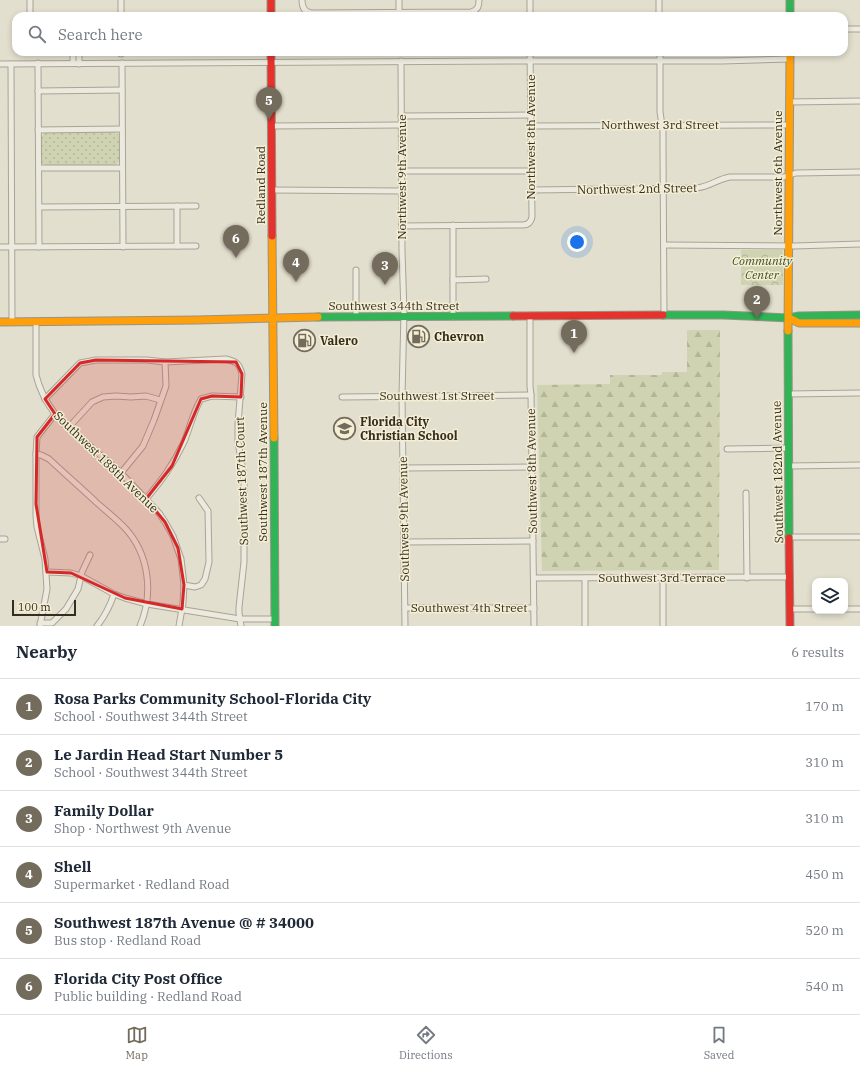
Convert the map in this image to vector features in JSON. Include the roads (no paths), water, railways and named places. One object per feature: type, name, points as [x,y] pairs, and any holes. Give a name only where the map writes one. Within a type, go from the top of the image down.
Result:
[{"type":"street","points":[[30,0],[30,12]]},
{"type":"street","points":[[121,0],[121,12]]},
{"type":"street","points":[[271,0],[271,12]]},
{"type":"street","points":[[302,0],[303,6],[306,11],[309,12]]},
{"type":"street","points":[[399,0],[399,12]]},
{"type":"street","points":[[469,12],[476,10],[479,6],[479,0]]},
{"type":"street","points":[[530,0],[530,12]]},
{"type":"street","points":[[659,0],[659,12]]},
{"type":"street","points":[[790,0],[790,12]]},
{"type":"street","points":[[848,29],[860,29]]},
{"type":"street","points":[[74,56],[76,64]]},
{"type":"street","points":[[76,64],[78,56]]},
{"type":"street","name":"Redland Road","points":[[271,56],[273,318]]},
{"type":"street","name":"Northwest 8th Avenue","points":[[453,225],[526,225],[530,222],[532,217],[530,56]]},
{"type":"street","points":[[660,56],[660,112],[663,140],[664,189],[664,316]]},
{"type":"street","points":[[0,64],[722,61],[779,56]]},
{"type":"street","name":"Northwest 6th Avenue","points":[[789,318],[790,56]]},
{"type":"street","name":"Northwest 9th Avenue","points":[[401,62],[401,171],[404,317]]},
{"type":"street","points":[[122,63],[122,247]]},
{"type":"street","points":[[11,64],[12,322]]},
{"type":"street","points":[[38,64],[39,247]]},
{"type":"street","points":[[38,91],[122,90]]},
{"type":"street","points":[[789,102],[860,101]]},
{"type":"street","points":[[401,116],[530,115]]},
{"type":"street","points":[[272,126],[401,125]]},
{"type":"street","name":"Northwest 3rd Street","points":[[531,126],[789,125]]},
{"type":"street","points":[[38,130],[122,129]]},
{"type":"street","points":[[39,168],[122,168]]},
{"type":"street","points":[[401,171],[531,171]]},
{"type":"street","name":"Northwest 2nd Street","points":[[531,190],[701,188],[730,177],[784,177],[796,173],[860,172]]},
{"type":"street","points":[[272,190],[402,191]]},
{"type":"street","points":[[177,206],[177,246]]},
{"type":"street","points":[[39,207],[196,206]]},
{"type":"street","points":[[402,226],[453,225],[453,317]]},
{"type":"street","points":[[664,245],[789,246],[860,244]]},
{"type":"street","points":[[0,247],[196,246]]},
{"type":"street","points":[[356,270],[356,317]]},
{"type":"street","points":[[453,280],[486,279]]},
{"type":"street","name":"Southwest 344th Street","points":[[0,322],[530,316],[735,315],[789,318],[799,316],[860,315]]},
{"type":"street","name":"Southwest 8th Avenue","points":[[530,316],[534,626]]},
{"type":"street","name":"Southwest 9th Avenue","points":[[404,317],[402,396],[405,626]]},
{"type":"street","name":"Southwest 187th Avenue","points":[[273,318],[275,622]]},
{"type":"street","name":"Southwest 344th Street","points":[[789,318],[799,323],[860,322]]},
{"type":"street","name":"Southwest 182nd Avenue","points":[[789,318],[788,394],[790,626]]},
{"type":"street","name":"Southwest 188th Avenue","points":[[36,321],[36,375],[45,399],[56,414],[121,473],[146,499],[159,513],[173,536],[181,559],[184,585],[182,609],[178,626]]},
{"type":"street","name":"Southwest 187th Court","points":[[165,362],[226,359],[236,362],[240,367],[242,374],[238,442],[244,485],[244,562],[239,607],[241,626]]},
{"type":"street","points":[[45,399],[80,364],[96,360],[147,360],[165,362],[166,386],[154,420],[143,446],[121,473]]},
{"type":"street","points":[[788,394],[860,393]]},
{"type":"street","name":"Southwest 1st Street","points":[[342,397],[531,395]]},
{"type":"street","points":[[70,426],[92,402],[103,397],[146,396],[160,400]]},
{"type":"street","points":[[146,499],[172,466],[201,399],[212,396],[241,397]]},
{"type":"street","points":[[56,414],[37,437],[36,516],[47,572],[47,589],[40,624],[52,623],[66,609],[78,589],[81,576],[90,555]]},
{"type":"street","points":[[726,449],[789,448]]},
{"type":"street","points":[[36,454],[49,459],[124,527],[135,542],[145,564],[148,588],[147,604],[140,626]]},
{"type":"street","points":[[789,466],[860,465]]},
{"type":"street","points":[[403,468],[533,467]]},
{"type":"street","points":[[746,493],[747,578]]},
{"type":"street","points":[[184,585],[195,587],[201,585],[205,579],[208,562],[208,511],[199,498]]},
{"type":"street","points":[[790,537],[860,537]]},
{"type":"street","points":[[404,542],[533,541]]},
{"type":"street","points":[[47,572],[70,573],[81,576],[114,594],[147,604],[275,622]]},
{"type":"street","name":"Southwest 3rd Terrace","points":[[534,578],[790,578]]},
{"type":"street","points":[[585,578],[585,626]]},
{"type":"street","points":[[663,578],[663,626]]},
{"type":"street","points":[[97,626],[107,612],[114,594]]},
{"type":"street","name":"Southwest 4th Street","points":[[404,608],[534,608]]},
{"type":"street","points":[[790,609],[812,609]]},
{"type":"street","points":[[848,609],[860,609]]},
{"type":"place","name":"Southwest 187th Avenue @ # 34000","points":[[269,120]]},
{"type":"place","name":"Florida City Post Office","points":[[236,258]]},
{"type":"place","name":"Shell","points":[[296,282]]},
{"type":"place","name":"Family Dollar","points":[[385,285]]},
{"type":"place","name":"Le Jardin Head Start Number 5","points":[[757,319]]},
{"type":"place","name":"Chevron","points":[[418,337]]},
{"type":"place","name":"Valero","points":[[304,341]]},
{"type":"place","name":"Rosa Parks Community School-Florida City","points":[[574,353]]},
{"type":"place","name":"Florida City Christian School","points":[[345,429]]},
{"type":"park label","name":"Community Center","points":[[762,268]]}]
